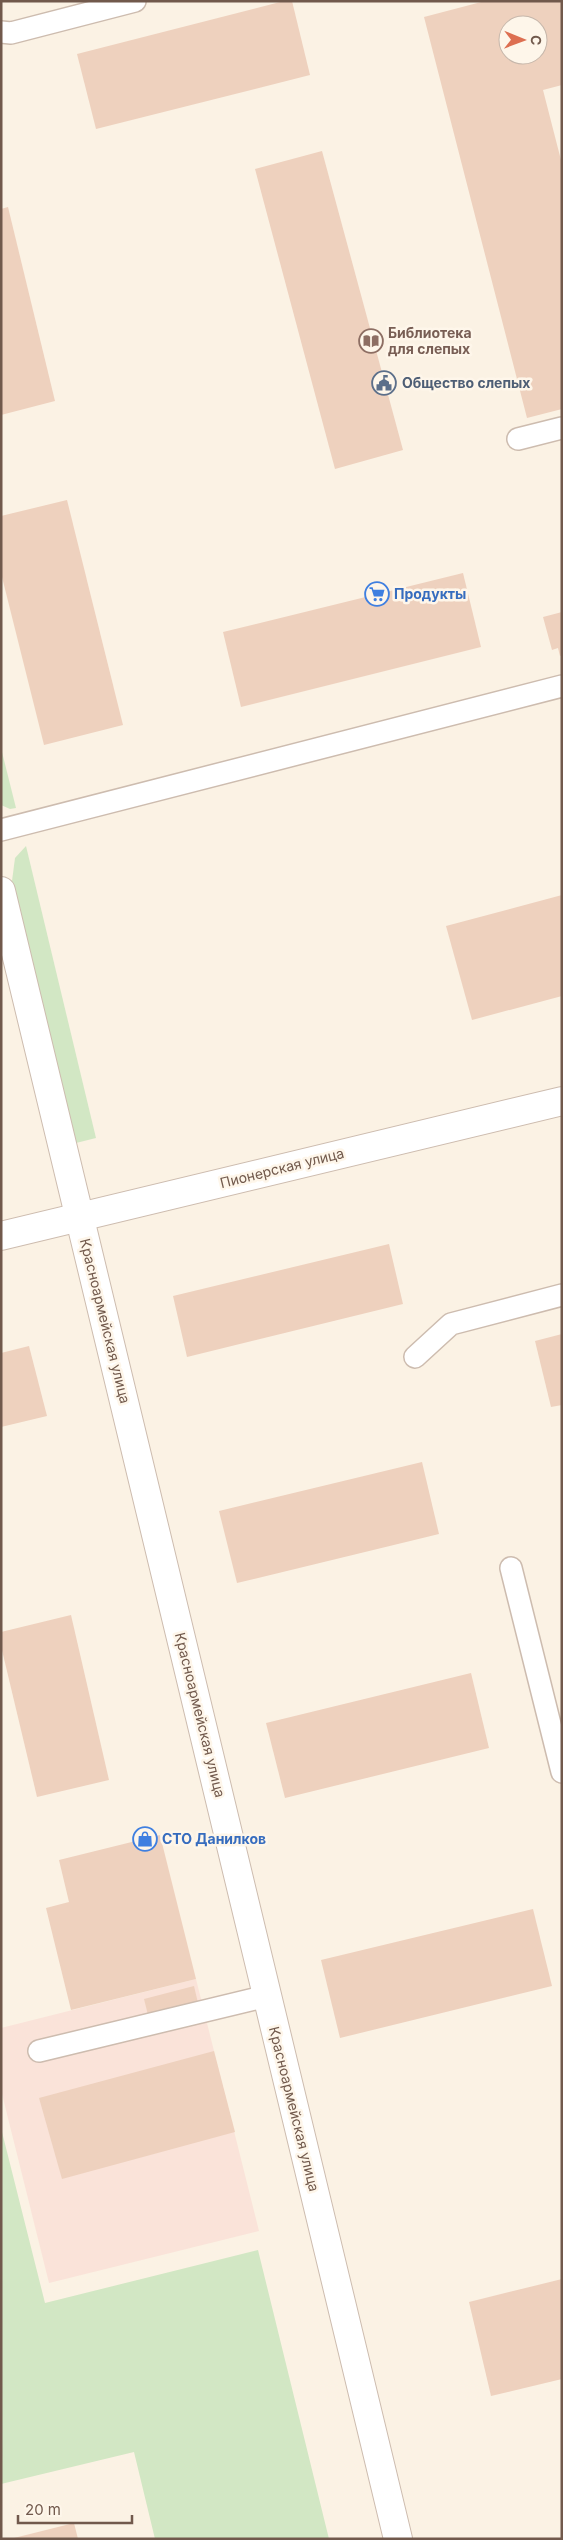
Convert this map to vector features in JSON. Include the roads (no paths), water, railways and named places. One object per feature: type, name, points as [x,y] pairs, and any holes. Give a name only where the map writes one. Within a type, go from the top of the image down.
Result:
[{"type":"street","name":"Красноармейская улица","points":[[1,891],[10,965],[80,1217],[398,2539]]},
{"type":"street","name":"Пионерская улица","points":[[1,1236],[562,1101]]},
{"type":"lane","points":[[1,32],[11,33],[135,1]]},
{"type":"lane","points":[[518,439],[562,428]]},
{"type":"lane","points":[[1,830],[562,686]]},
{"type":"lane","points":[[415,1357],[451,1324],[562,1296]]},
{"type":"lane","points":[[511,1568],[562,1772]]},
{"type":"lane","points":[[39,2051],[267,1996]]},
{"type":"place","name":"Библиотека для слепых","points":[[371,341]]},
{"type":"place","name":"Общество слепых","points":[[384,383]]},
{"type":"place","name":"Продукты","points":[[377,594]]},
{"type":"place","name":"СТО Данилков","points":[[145,1839]]}]
